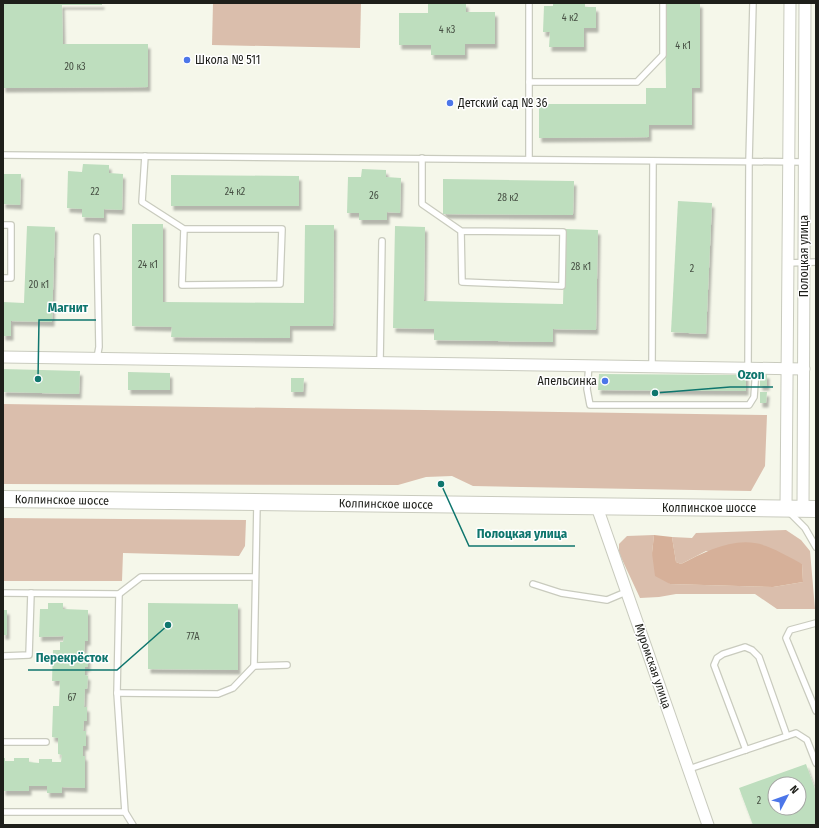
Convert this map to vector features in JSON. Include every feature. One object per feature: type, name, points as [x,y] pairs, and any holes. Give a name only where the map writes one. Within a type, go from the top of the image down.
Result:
[{"type":"main road","name":"Колпинское шоссе","points":[[3,499],[810,509]]},
{"type":"street","name":"Полоцкая улица","points":[[786,508],[790,3]]},
{"type":"street","name":"Полоцкая улица","points":[[805,3],[804,368],[810,509]]},
{"type":"street","points":[[3,357],[804,368]]},
{"type":"street","name":"Муромская улица","points":[[597,507],[708,825]]},
{"type":"lane","points":[[529,3],[529,159]]},
{"type":"lane","points":[[529,82],[637,82],[663,55],[662,3]]},
{"type":"lane","points":[[589,365],[587,389],[590,405],[749,405],[754,398],[752,368],[749,162],[753,3]]},
{"type":"lane","points":[[3,155],[805,162]]},
{"type":"lane","points":[[145,156],[142,202],[184,229],[282,229],[280,284],[182,285],[184,229]]},
{"type":"lane","points":[[422,158],[422,204],[461,231],[563,232],[562,286],[462,282],[461,231]]},
{"type":"lane","points":[[652,366],[653,161]]},
{"type":"lane","points":[[3,225],[11,225],[11,278],[3,278]]},
{"type":"lane","points":[[97,237],[99,347],[97,358]]},
{"type":"lane","points":[[380,362],[382,241]]},
{"type":"lane","points":[[788,263],[816,262]]},
{"type":"lane","points":[[117,693],[218,694],[233,688],[254,666],[257,503]]},
{"type":"lane","points":[[786,508],[805,528],[816,547]]},
{"type":"lane","points":[[3,593],[119,594],[141,577],[255,577]]},
{"type":"lane","points":[[533,584],[561,593],[607,600],[626,592]]},
{"type":"lane","points":[[3,656],[29,655],[30,593]]},
{"type":"lane","points":[[119,594],[117,693],[125,812],[134,825]]},
{"type":"lane","points":[[816,623],[790,630],[786,638],[816,711]]},
{"type":"lane","points":[[746,750],[714,665],[717,658],[723,654],[745,647],[752,650],[759,657],[787,736]]},
{"type":"lane","points":[[254,666],[287,666]]},
{"type":"lane","points":[[689,769],[796,733],[807,740],[816,763]]},
{"type":"lane","points":[[3,742],[46,742]]},
{"type":"lane","points":[[3,812],[125,812]]},
{"type":"shaded area","points":[[213,3],[361,3],[360,48],[212,45]]},
{"type":"shaded area","points":[[3,404],[767,415],[765,466],[751,491],[473,486],[452,476],[426,477],[398,485],[3,484]]},
{"type":"shaded area","points":[[3,518],[246,520],[245,546],[239,556],[123,553],[122,581],[3,581]]},
{"type":"shaded area","points":[[786,530],[801,540],[810,551],[815,609],[777,609],[755,594],[676,594],[640,598],[619,553],[619,544],[627,536],[654,535],[652,553],[670,584],[773,587],[803,582],[802,564],[706,551],[681,564],[676,562],[672,537],[692,538],[696,533]]},
{"type":"shaded area","points":[[654,535],[672,537],[676,562],[681,564],[701,554],[733,543],[755,543],[766,546],[802,564],[803,582],[773,587],[670,584],[655,576],[652,553]]},
{"type":"building","points":[[3,3],[102,3],[102,5],[62,5],[63,44],[148,44],[148,87],[3,88]]},
{"type":"building","points":[[428,3],[466,3],[466,12],[495,12],[495,44],[465,44],[465,55],[431,55],[431,45],[399,45],[399,13],[428,13]]},
{"type":"building","points":[[553,3],[585,3],[585,7],[596,7],[596,28],[584,28],[584,47],[549,47],[550,32],[543,32],[544,6],[553,6]]},
{"type":"building","points":[[665,3],[700,3],[700,88],[692,88],[692,125],[649,125],[649,137],[539,138],[539,104],[646,104],[646,88],[666,88]]},
{"type":"building","points":[[83,164],[109,165],[109,173],[123,174],[122,210],[104,209],[104,218],[82,217],[82,209],[67,208],[68,171],[82,172]]},
{"type":"building","points":[[362,169],[386,170],[386,177],[401,178],[400,213],[387,212],[387,220],[359,220],[359,213],[347,213],[348,177],[361,177]]},
{"type":"building","points":[[3,174],[21,174],[20,205],[3,204]]},
{"type":"building","points":[[171,175],[299,176],[299,206],[171,206]]},
{"type":"building","points":[[443,179],[574,181],[573,215],[443,214]]},
{"type":"building","points":[[678,201],[712,203],[706,334],[671,332]]},
{"type":"building","points":[[132,224],[163,224],[163,302],[304,303],[305,225],[334,225],[333,326],[290,326],[290,338],[171,337],[172,327],[132,326]]},
{"type":"building","points":[[27,226],[55,227],[52,322],[11,321],[11,336],[3,336],[3,302],[24,303]]},
{"type":"building","points":[[395,226],[425,227],[424,301],[563,304],[565,229],[598,230],[596,330],[553,329],[553,342],[434,340],[434,329],[393,328]]},
{"type":"building","points":[[3,369],[80,371],[79,394],[3,392]]},
{"type":"building","points":[[128,372],[170,373],[170,390],[128,390]]},
{"type":"building","points":[[599,374],[746,375],[746,391],[598,390]]},
{"type":"building","points":[[760,374],[767,374],[767,386],[760,386]]},
{"type":"building","points":[[291,378],[304,378],[303,392],[291,392]]},
{"type":"building","points":[[760,392],[767,392],[766,403],[760,403]]},
{"type":"building","points":[[48,603],[63,603],[63,609],[88,610],[88,641],[85,641],[84,653],[88,653],[88,667],[85,667],[85,675],[88,676],[87,689],[85,689],[84,707],[87,707],[87,721],[84,721],[83,731],[86,731],[86,746],[83,746],[83,756],[85,756],[85,788],[62,787],[62,793],[47,793],[47,786],[29,786],[29,791],[3,791],[3,758],[5,758],[5,761],[14,761],[14,758],[29,758],[29,762],[39,763],[39,759],[52,759],[52,762],[61,762],[62,755],[58,754],[58,738],[52,737],[53,706],[59,706],[60,681],[52,681],[53,650],[60,650],[60,642],[63,642],[64,636],[39,637],[40,609],[48,609]]},
{"type":"building","points":[[148,603],[238,604],[238,670],[148,669]]},
{"type":"building","points":[[3,610],[7,610],[7,635],[3,635]]},
{"type":"building","points":[[806,764],[816,792],[816,825],[753,825],[739,788],[767,778],[767,816],[807,816],[807,776],[772,776]]},
{"type":"place","name":"Школа № 511","points":[[187,60]]},
{"type":"place","name":"Детский сад № 36","points":[[450,103]]},
{"type":"place","name":"Магнит","points":[[38,379]]},
{"type":"place","name":"Апельсинка","points":[[605,381]]},
{"type":"place","name":"Ozon","points":[[655,393]]},
{"type":"place","name":"Полоцкая улица","points":[[441,484]]},
{"type":"place","name":"Перекрёсток","points":[[168,625]]}]
